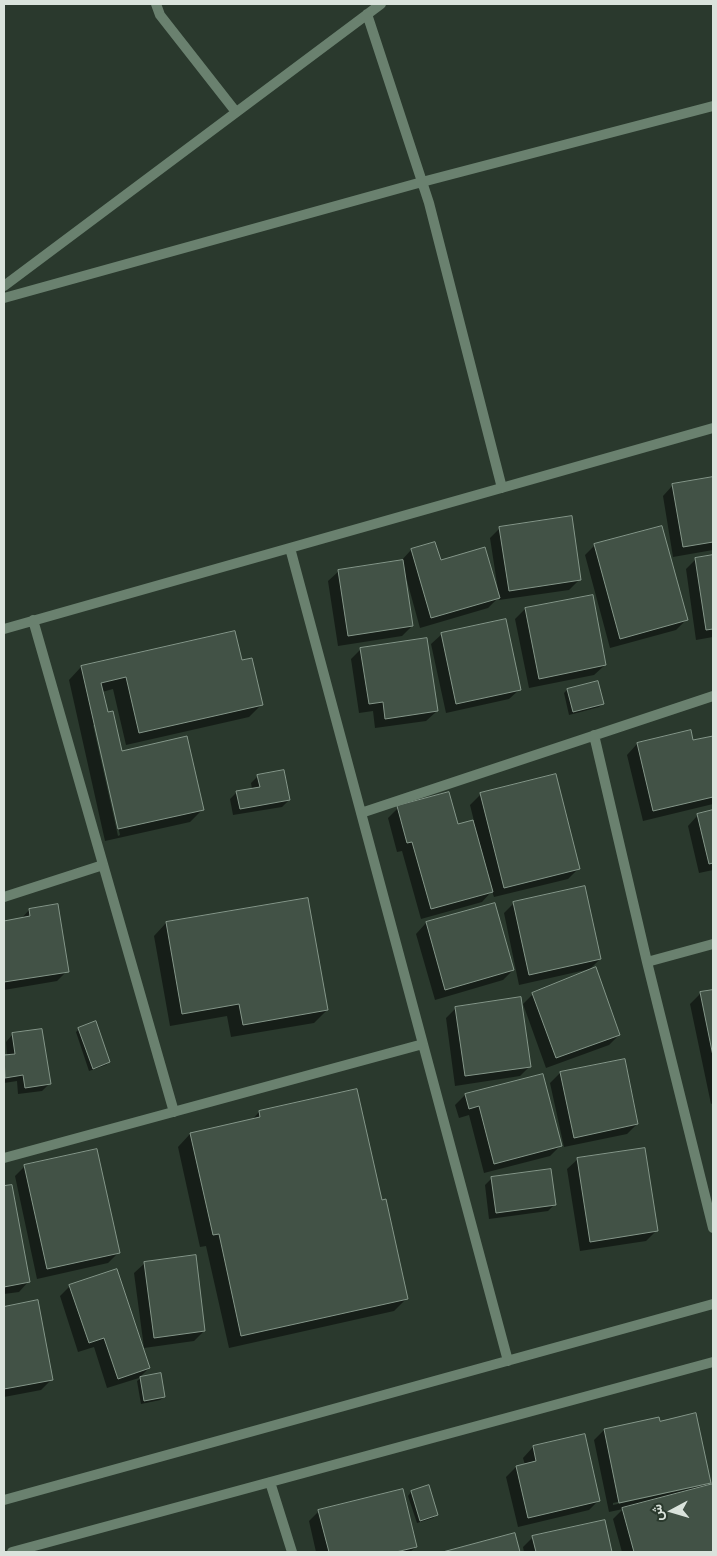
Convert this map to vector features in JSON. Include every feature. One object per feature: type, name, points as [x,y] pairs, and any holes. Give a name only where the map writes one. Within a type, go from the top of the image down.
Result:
[{"type":"street","points":[[156,4],[160,15],[236,112]]},
{"type":"street","points":[[4,286],[381,4]]},
{"type":"street","points":[[367,14],[429,203],[502,488]]},
{"type":"street","points":[[4,298],[422,182],[713,106]]},
{"type":"street","points":[[4,629],[713,428]]},
{"type":"street","points":[[290,548],[508,1361]]},
{"type":"street","points":[[33,620],[174,1112]]},
{"type":"street","points":[[360,812],[713,696]]},
{"type":"street","points":[[594,736],[647,962],[713,1228]]},
{"type":"street","points":[[4,897],[103,865]]},
{"type":"street","points":[[647,962],[713,944]]},
{"type":"street","points":[[4,1158],[423,1044]]},
{"type":"street","points":[[4,1500],[713,1304]]},
{"type":"street","points":[[12,1552],[713,1362]]},
{"type":"street","points":[[270,1482],[292,1552]]},
{"type":"building","points":[[713,477],[713,542],[683,547],[672,484]]},
{"type":"building","points":[[572,516],[581,580],[509,591],[499,527]]},
{"type":"building","points":[[662,526],[688,620],[620,639],[594,544]]},
{"type":"building","points":[[435,542],[441,560],[485,547],[500,598],[431,618],[411,549]]},
{"type":"building","points":[[713,555],[713,629],[706,630],[695,558]]},
{"type":"building","points":[[403,560],[413,626],[348,636],[338,570]]},
{"type":"building","points":[[593,595],[606,665],[539,679],[525,608]]},
{"type":"building","points":[[506,619],[521,690],[456,704],[441,633]]},
{"type":"building","points":[[235,631],[242,660],[252,658],[263,705],[139,733],[126,677],[101,683],[108,712],[113,711],[122,751],[187,736],[204,810],[118,829],[81,666]]},
{"type":"building","points":[[427,638],[438,711],[385,719],[383,702],[369,704],[360,648]]},
{"type":"building","points":[[598,681],[604,704],[573,712],[567,689]]},
{"type":"building","points":[[691,730],[693,740],[713,736],[713,797],[653,811],[637,743]]},
{"type":"building","points":[[284,770],[290,800],[240,809],[236,791],[260,787],[257,775]]},
{"type":"building","points":[[556,774],[580,869],[504,888],[480,793]]},
{"type":"building","points":[[449,792],[458,824],[473,820],[493,892],[431,909],[412,842],[407,843],[397,806]]},
{"type":"building","points":[[713,810],[713,863],[709,864],[697,814]]},
{"type":"building","points":[[585,886],[601,959],[529,975],[513,902]]},
{"type":"building","points":[[308,898],[328,1010],[243,1025],[239,1004],[182,1014],[166,922]]},
{"type":"building","points":[[495,903],[514,970],[445,990],[426,922]]},
{"type":"building","points":[[58,904],[69,972],[4,982],[4,921],[30,916],[29,909]]},
{"type":"building","points":[[596,967],[620,1035],[556,1058],[532,993]]},
{"type":"building","points":[[713,990],[713,1056],[700,992]]},
{"type":"building","points":[[521,997],[531,1067],[465,1076],[455,1007]]},
{"type":"building","points":[[96,1021],[110,1062],[93,1069],[78,1028]]},
{"type":"building","points":[[42,1029],[51,1084],[25,1088],[23,1075],[5,1078],[4,1055],[15,1054],[12,1033]]},
{"type":"building","points":[[625,1059],[638,1124],[574,1138],[560,1072]]},
{"type":"building","points":[[543,1074],[562,1146],[494,1164],[479,1106],[469,1109],[465,1094]]},
{"type":"building","points":[[357,1089],[382,1200],[386,1199],[408,1299],[241,1336],[219,1234],[213,1235],[190,1133],[260,1117],[259,1111]]},
{"type":"building","points":[[645,1148],[658,1231],[590,1242],[577,1158]]},
{"type":"building","points":[[97,1149],[120,1253],[47,1269],[24,1165]]},
{"type":"building","points":[[551,1169],[556,1205],[496,1213],[491,1177]]},
{"type":"building","points":[[12,1185],[30,1282],[4,1287],[4,1186]]},
{"type":"building","points":[[196,1255],[205,1331],[154,1338],[144,1262]]},
{"type":"building","points":[[117,1269],[150,1368],[118,1379],[104,1338],[89,1343],[69,1285]]},
{"type":"building","points":[[38,1300],[53,1380],[4,1389],[4,1307]]},
{"type":"building","points":[[161,1373],[165,1397],[144,1401],[140,1377]]},
{"type":"building","points":[[696,1413],[711,1483],[619,1503],[604,1429],[659,1417],[660,1421]]},
{"type":"building","points":[[585,1434],[600,1501],[528,1518],[516,1466],[536,1461],[533,1446]]},
{"type":"building","points":[[713,1484],[713,1552],[634,1552],[622,1508]]},
{"type":"building","points":[[429,1485],[438,1515],[420,1521],[411,1491]]},
{"type":"building","points":[[403,1489],[417,1547],[396,1552],[329,1552],[318,1510]]},
{"type":"building","points":[[605,1520],[612,1552],[536,1552],[532,1536]]},
{"type":"building","points":[[515,1533],[520,1552],[443,1552]]}]
